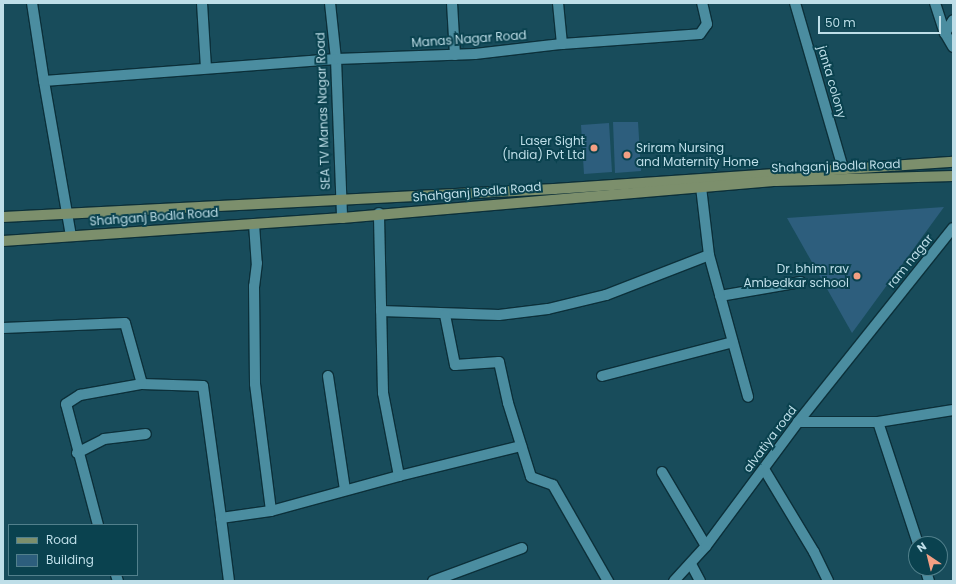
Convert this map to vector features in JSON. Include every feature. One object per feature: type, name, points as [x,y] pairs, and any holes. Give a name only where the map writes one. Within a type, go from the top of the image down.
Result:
[{"type":"main road","points":[[3,216],[340,201],[953,162]]},
{"type":"main road","name":"Shahganj Bodla Road","points":[[3,241],[342,218],[379,213],[776,181],[953,176]]},
{"type":"street","points":[[32,3],[71,236]]},
{"type":"street","points":[[202,3],[206,68]]},
{"type":"street","name":"SEA TV Manas Nagar Road","points":[[330,3],[336,59],[340,201],[342,218]]},
{"type":"street","points":[[452,3],[455,55]]},
{"type":"street","points":[[558,3],[562,44]]},
{"type":"street","name":"Manas Nagar Road","points":[[44,81],[336,59],[455,55],[562,44],[700,34],[707,24],[702,3]]},
{"type":"street","name":"janta colony","points":[[794,3],[843,168]]},
{"type":"street","points":[[935,3],[944,33],[953,47]]},
{"type":"street","points":[[944,33],[953,20]]},
{"type":"street","points":[[701,187],[709,255],[748,397]]},
{"type":"street","points":[[379,213],[383,393],[399,476]]},
{"type":"street","points":[[254,224],[257,263],[254,286],[255,384],[271,511]]},
{"type":"street","name":"ram nagar","points":[[887,311],[953,228]]},
{"type":"street","points":[[381,311],[445,315],[499,315],[548,309],[606,295],[709,255]]},
{"type":"street","points":[[720,296],[801,282]]},
{"type":"street","name":"alvatiya road","points":[[674,581],[706,546],[798,422],[887,311]]},
{"type":"street","points":[[445,315],[455,365],[499,362],[508,403],[531,477],[553,485],[608,581]]},
{"type":"street","points":[[3,328],[125,323],[142,384]]},
{"type":"street","points":[[602,376],[733,342]]},
{"type":"street","points":[[328,376],[345,490]]},
{"type":"street","points":[[98,524],[66,409],[69,400],[80,395],[142,384],[198,384],[205,390],[228,581]]},
{"type":"street","points":[[798,422],[878,422],[953,410]]},
{"type":"street","points":[[878,422],[915,536]]},
{"type":"street","points":[[77,453],[104,439],[146,434]]},
{"type":"street","points":[[221,518],[271,511],[345,490],[521,446]]},
{"type":"street","points":[[764,469],[814,552],[828,581]]},
{"type":"street","points":[[662,472],[706,546]]},
{"type":"street","points":[[433,581],[522,548]]},
{"type":"street","points":[[691,564],[700,581]]},
{"type":"building","points":[[613,122],[638,122],[641,171],[615,173]]},
{"type":"building","points":[[609,123],[612,172],[584,174],[581,125]]},
{"type":"building","name":"Dr. bhim rav Ambedkar school","points":[[944,207],[852,333],[787,218]]},
{"type":"place","name":"Laser Sight (India) Pvt Ltd","points":[[594,148]]},
{"type":"place","name":"Sriram Nursing and Maternity Home","points":[[627,155]]},
{"type":"place","name":"Dr. bhim rav Ambedkar school","points":[[857,276]]}]
